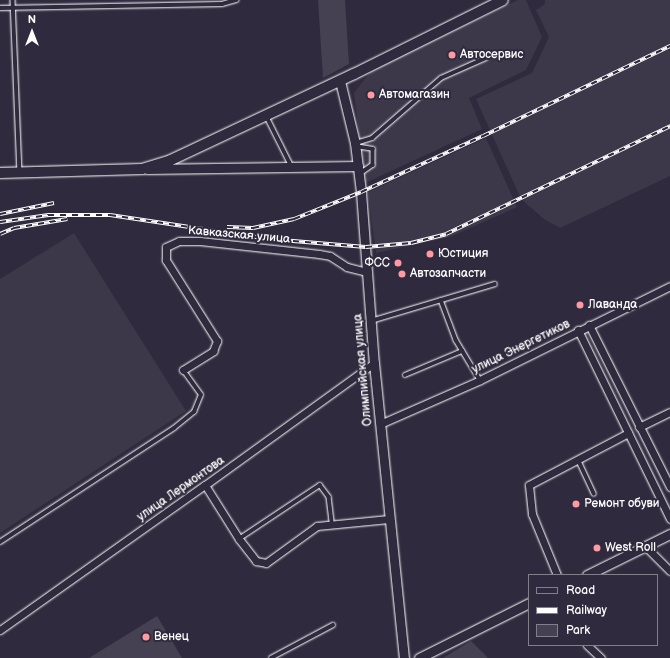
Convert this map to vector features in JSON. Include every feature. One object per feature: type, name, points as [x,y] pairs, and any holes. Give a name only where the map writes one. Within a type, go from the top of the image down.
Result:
[{"type":"main road","points":[[0,173],[142,169],[171,160],[340,81],[503,0]]},
{"type":"street","name":"Олимпийская улица","points":[[340,81],[355,145],[358,170],[370,322],[404,658]]},
{"type":"street","points":[[142,169],[292,167],[358,170]]},
{"type":"street","name":"Кавказская улица","points":[[183,370],[213,351],[218,341],[166,260],[166,247],[179,241],[200,241],[319,254],[330,256],[347,267],[367,272]]},
{"type":"street","name":"улица Энергетиков","points":[[380,424],[480,380],[578,330],[670,286]]},
{"type":"street","points":[[589,325],[670,487]]},
{"type":"street","points":[[578,330],[670,519]]},
{"type":"street","name":"улица Лермонтова","points":[[0,630],[374,363]]},
{"type":"street","points":[[639,427],[670,412]]},
{"type":"street","points":[[557,574],[532,514],[529,485],[628,433]]},
{"type":"street","points":[[205,485],[239,540],[256,561],[266,563],[317,526],[332,523],[389,519]]},
{"type":"street","points":[[588,574],[670,534]]},
{"type":"street","points":[[644,546],[670,572]]},
{"type":"street","points":[[419,658],[528,604]]},
{"type":"street","points":[[588,646],[601,658]]},
{"type":"lane","points":[[13,0],[20,172]]},
{"type":"lane","points":[[0,8],[222,4],[236,0]]},
{"type":"lane","points":[[355,145],[372,138],[441,78],[486,58]]},
{"type":"lane","points":[[267,116],[292,167]]},
{"type":"lane","points":[[355,145],[373,149],[373,165],[358,170]]},
{"type":"lane","points":[[370,322],[495,284]]},
{"type":"lane","points":[[441,300],[456,340],[480,380]]},
{"type":"lane","points":[[405,375],[462,351]]},
{"type":"lane","points":[[0,542],[174,428],[194,412],[201,395],[183,370]]},
{"type":"lane","points":[[578,459],[594,494]]},
{"type":"lane","points":[[239,540],[320,485],[329,497],[332,523]]},
{"type":"lane","points":[[271,658],[333,625]]},
{"type":"shaded area","points":[[518,0],[526,0],[542,37],[526,70],[469,98],[482,129],[365,183],[354,93],[364,80],[374,69]]},
{"type":"shaded area","points":[[545,0],[670,0],[670,176],[560,228],[544,219],[521,199],[476,99],[532,73],[549,37],[536,10],[545,4]]},
{"type":"shaded area","points":[[486,138],[517,207],[450,237],[376,253],[368,192]]},
{"type":"shaded area","points":[[74,233],[186,411],[0,533],[0,279]]},
{"type":"green space","points":[[318,0],[345,0],[349,64],[323,78]]},
{"type":"green space","name":"Венец","points":[[157,616],[182,658],[89,658]]},
{"type":"green space","points":[[471,641],[488,658],[443,658]]},
{"type":"railway","points":[[227,227],[253,228],[294,219],[361,192],[483,136],[670,46]]},
{"type":"railway","points":[[0,222],[48,215],[110,215],[269,239],[366,247],[411,243],[446,234],[670,126]]},
{"type":"railway","points":[[0,214],[54,203]]},
{"type":"railway","points":[[0,234],[14,228],[67,219]]},
{"type":"place","name":"Автосервис","points":[[452,55]]},
{"type":"place","name":"Автомагазин","points":[[371,95]]},
{"type":"place","name":"Юстиция","points":[[430,254]]},
{"type":"place","name":"ФСС","points":[[398,263]]},
{"type":"place","name":"Автозапчасти","points":[[402,274]]},
{"type":"place","name":"Лаванда","points":[[580,305]]},
{"type":"place","name":"Ремонт обуви","points":[[576,504]]},
{"type":"place","name":"West Roll","points":[[597,548]]},
{"type":"place","name":"Венец","points":[[146,637]]}]
